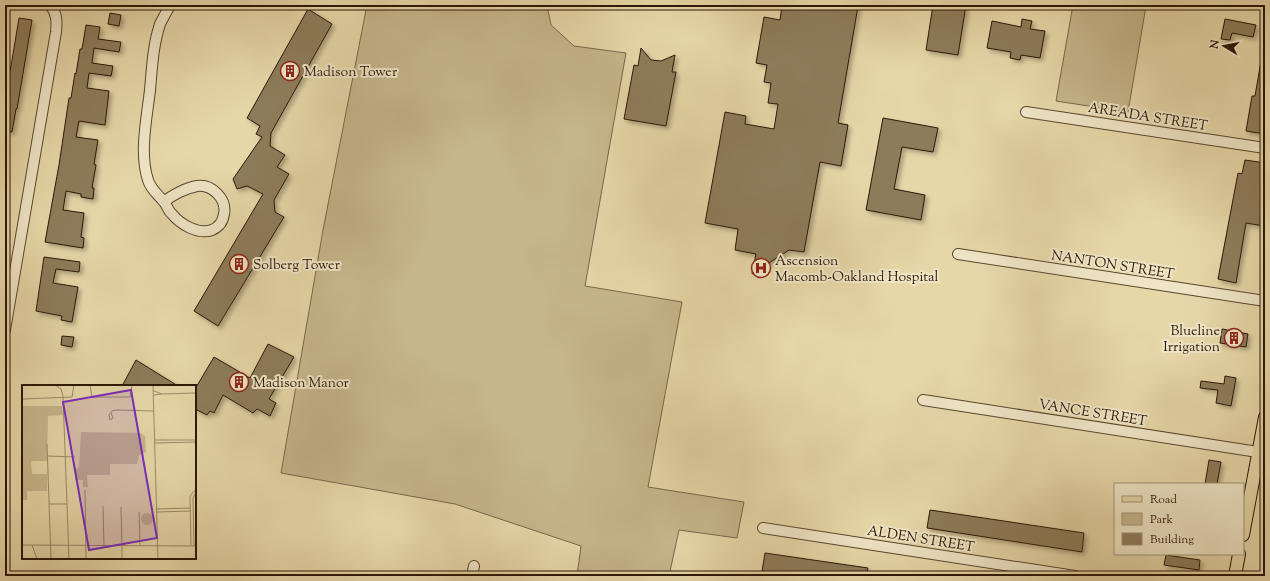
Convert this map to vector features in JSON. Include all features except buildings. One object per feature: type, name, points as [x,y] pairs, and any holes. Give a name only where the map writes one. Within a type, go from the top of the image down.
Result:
[{"type":"main road","points":[[1244,529],[1265,417]]},
{"type":"main road","points":[[1235,576],[1239,555]]},
{"type":"street","points":[[5,330],[56,32],[56,13],[50,5]]},
{"type":"street","points":[[164,202],[170,197],[197,186],[214,190],[222,200],[225,208],[224,215],[222,222],[209,231],[195,230],[188,227],[171,214],[164,202],[152,190],[145,169],[144,143],[155,49],[161,23],[170,5]]},
{"type":"street","name":"AREADA STREET","points":[[1026,112],[1265,148]]},
{"type":"street","name":"NANTON STREET","points":[[958,254],[1265,301]]},
{"type":"street","name":"VANCE STREET","points":[[923,400],[1258,452]]},
{"type":"street","name":"ALDEN STREET","points":[[763,528],[1075,576]]},
{"type":"street","points":[[472,576],[474,566]]},
{"type":"green space","points":[[367,5],[547,5],[551,25],[574,46],[626,53],[585,286],[682,302],[648,487],[744,502],[737,538],[679,530],[669,576],[577,576],[581,546],[455,504],[281,473],[323,230]]},
{"type":"green space","points":[[1073,5],[1146,6],[1128,112],[1056,101]]},
{"type":"place","name":"Madison Tower","points":[[290,71]]},
{"type":"place","name":"Solberg Tower","points":[[239,264]]},
{"type":"place","name":"Ascension Macomb-Oakland Hospital","points":[[761,268]]},
{"type":"place","name":"Blueline Irrigation","points":[[1234,338]]},
{"type":"place","name":"Madison Manor","points":[[239,382]]}]
